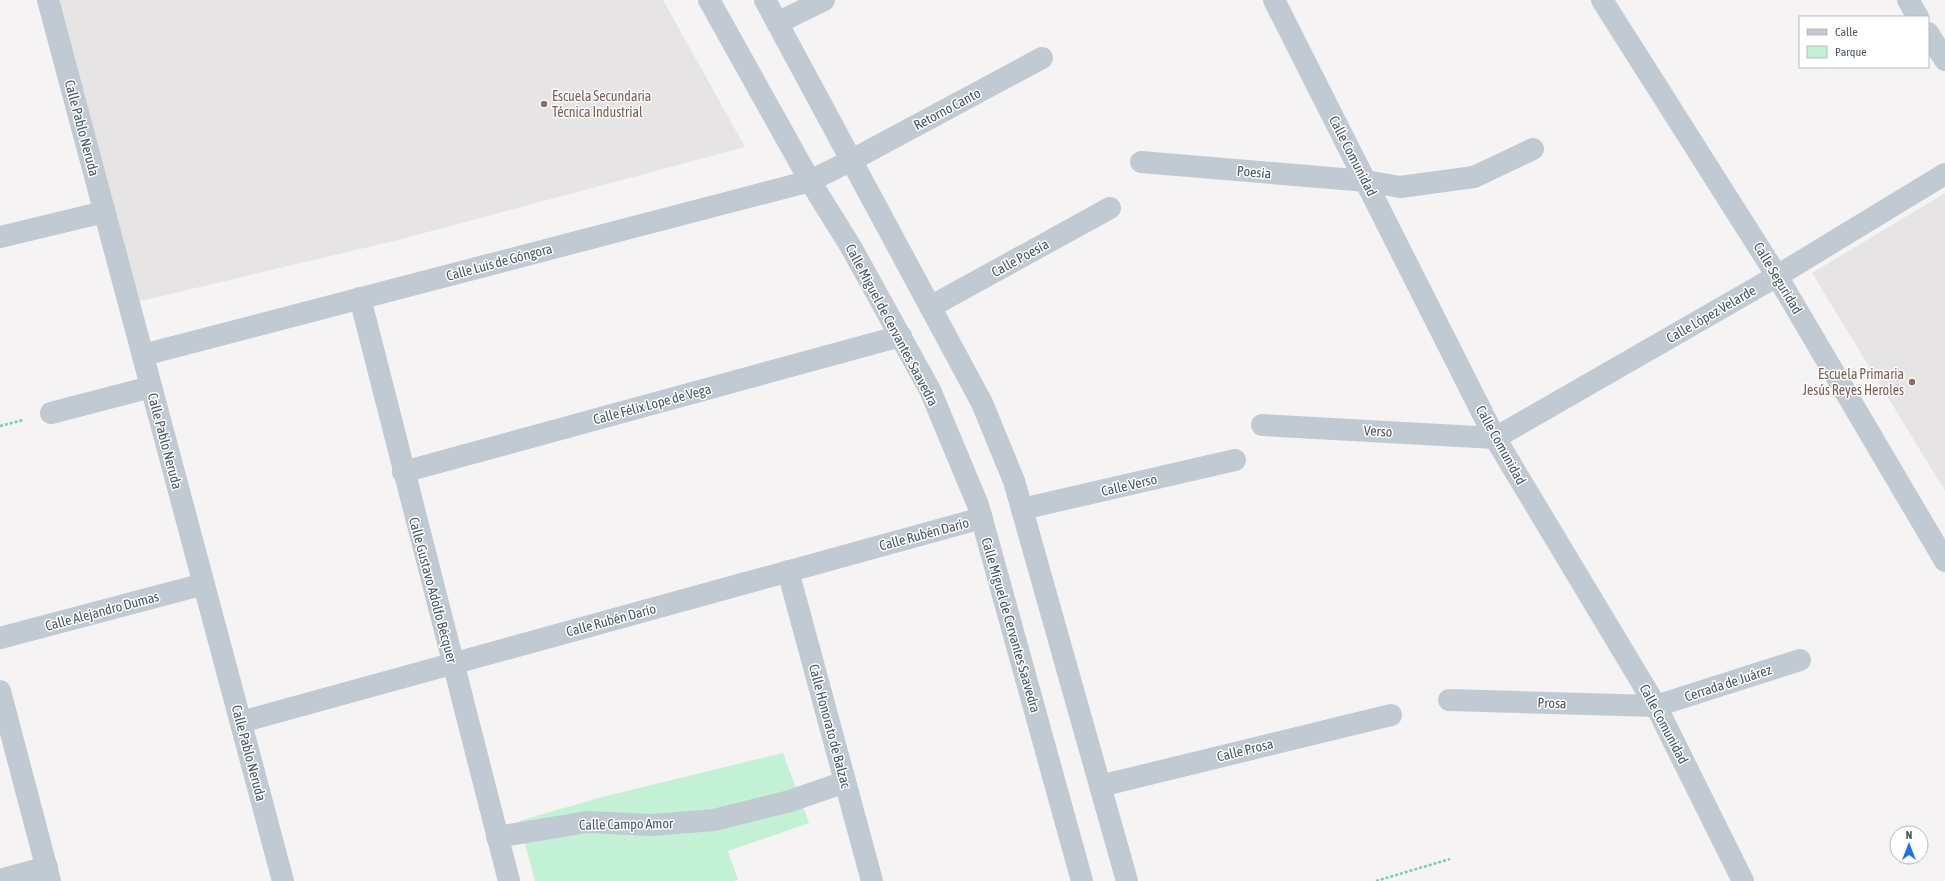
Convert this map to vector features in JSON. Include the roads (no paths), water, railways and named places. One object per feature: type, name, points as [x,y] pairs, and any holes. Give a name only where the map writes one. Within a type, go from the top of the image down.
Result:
[{"type":"street","name":"Calle Pablo Neruda","points":[[48,0],[283,881]]},
{"type":"street","name":"Calle Miguel de Cervantes Saavedra","points":[[709,0],[810,181],[851,247],[930,390],[978,504],[1082,881]]},
{"type":"street","points":[[764,0],[852,160],[982,403],[1014,481],[1127,881]]},
{"type":"street","points":[[777,23],[824,0]]},
{"type":"street","name":"Calle Comunidad","points":[[1274,0],[1495,438],[1656,706],[1743,881]]},
{"type":"street","name":"Calle Seguridad","points":[[1602,0],[1777,276],[1945,561]]},
{"type":"street","points":[[1908,0],[1917,16]]},
{"type":"street","points":[[1929,35],[1945,60]]},
{"type":"street","name":"Retorno Canto","points":[[852,160],[1042,58]]},
{"type":"street","name":"Poesia","points":[[1142,162],[1366,181],[1400,187],[1474,177],[1533,149]]},
{"type":"street","name":"Calle Luis de Góngora","points":[[143,355],[810,181],[852,160]]},
{"type":"street","name":"Calle López Velarde","points":[[1495,438],[1777,276],[1945,174]]},
{"type":"street","name":"Calle Poesía","points":[[930,307],[1110,208]]},
{"type":"street","points":[[0,237],[104,212]]},
{"type":"street","name":"Calle Gustavo Adolfo Bécquer","points":[[360,298],[403,472],[509,881]]},
{"type":"street","name":"Calle Félix Lope de Vega","points":[[403,472],[901,336]]},
{"type":"street","points":[[51,413],[151,387]]},
{"type":"street","name":"Verso","points":[[1262,424],[1495,438]]},
{"type":"street","name":"Calle Verso","points":[[1022,509],[1235,460]]},
{"type":"street","name":"Calle Rubén Darío","points":[[241,722],[982,518]]},
{"type":"street","name":"Calle Honorato de Balzac","points":[[788,571],[872,881]]},
{"type":"street","name":"Calle Alejandro Dumas","points":[[0,638],[204,584]]},
{"type":"street","name":"Cerrada de Juárez","points":[[1656,706],[1800,660]]},
{"type":"street","points":[[0,691],[48,874],[0,880]]},
{"type":"street","name":"Prosa","points":[[1449,700],[1656,706]]},
{"type":"street","name":"Calle Prosa","points":[[1100,786],[1391,715]]},
{"type":"street","name":"Calle Campo Amor","points":[[498,837],[587,822],[652,825],[714,820],[790,801],[845,782]]},
{"type":"place","name":"Escuela Secundaria Técnica Industrial","points":[[544,104]]},
{"type":"place","name":"Escuela Primaria Jesús Reyes Heroles","points":[[1912,382]]}]
